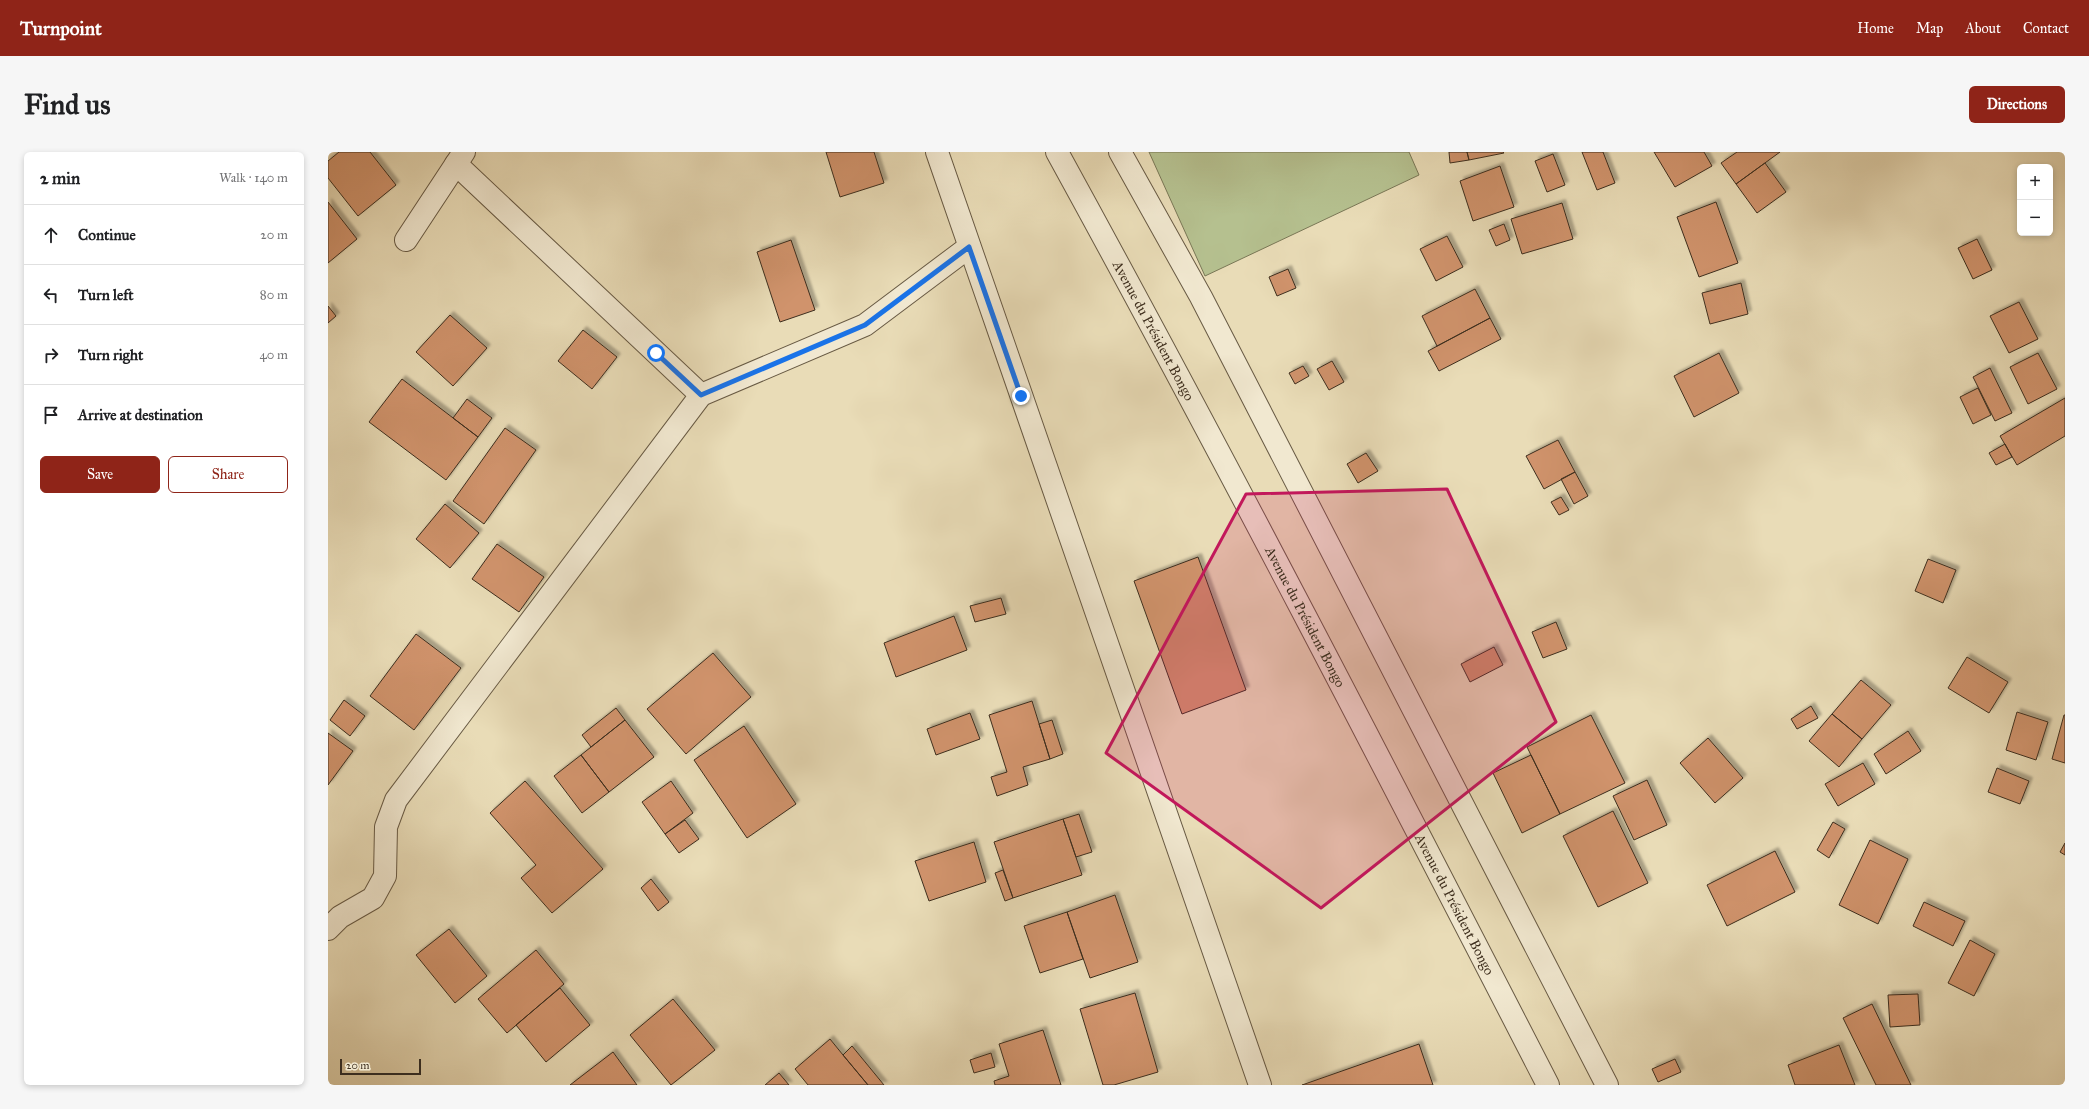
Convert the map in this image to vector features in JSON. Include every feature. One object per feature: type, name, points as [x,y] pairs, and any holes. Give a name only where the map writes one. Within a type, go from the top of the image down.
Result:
[{"type":"street","points":[[937,152],[1260,1085]]},
{"type":"street","name":"Avenue du Président Bongo","points":[[1057,152],[1150,322],[1353,707],[1548,1085]]},
{"type":"street","points":[[1120,152],[1201,297],[1607,1085]]},
{"type":"street","points":[[406,240],[460,158],[701,395]]},
{"type":"street","points":[[328,929],[340,917],[373,898],[385,876],[386,827],[396,800],[701,395],[865,325],[969,247]]},
{"type":"highlighted area","points":[[1447,489],[1556,722],[1321,908],[1106,753],[1246,494]]},
{"type":"green space","points":[[1149,152],[1409,152],[1419,175],[1205,276]]},
{"type":"building","points":[[339,152],[370,152],[396,185],[358,216],[328,178],[328,161]]},
{"type":"building","points":[[826,152],[874,152],[884,183],[840,197]]},
{"type":"building","points":[[1449,152],[1467,152],[1469,160],[1450,163]]},
{"type":"building","points":[[1467,152],[1503,152],[1504,153],[1469,160]]},
{"type":"building","points":[[1582,152],[1603,152],[1615,183],[1597,190]]},
{"type":"building","points":[[1654,152],[1704,152],[1712,166],[1675,187]]},
{"type":"building","points":[[1737,152],[1780,152],[1736,184],[1721,163]]},
{"type":"building","points":[[1553,154],[1565,185],[1547,192],[1535,161]]},
{"type":"building","points":[[1765,163],[1786,192],[1757,213],[1736,184]]},
{"type":"building","points":[[1500,166],[1514,207],[1473,221],[1460,181]]},
{"type":"building","points":[[328,202],[357,239],[328,263]]},
{"type":"building","points":[[1716,202],[1738,263],[1699,277],[1677,217]]},
{"type":"building","points":[[1562,203],[1573,239],[1522,254],[1511,219]]},
{"type":"building","points":[[1504,224],[1510,240],[1496,246],[1489,230]]},
{"type":"building","points":[[1447,236],[1463,267],[1436,281],[1420,249]]},
{"type":"building","points":[[1977,239],[1992,270],[1973,279],[1958,248]]},
{"type":"building","points":[[791,240],[815,310],[780,322],[757,252]]},
{"type":"building","points":[[1288,269],[1296,288],[1277,296],[1269,277]]},
{"type":"building","points":[[1741,283],[1748,314],[1710,324],[1702,293]]},
{"type":"building","points":[[1475,289],[1490,318],[1437,346],[1422,316]]},
{"type":"building","points":[[2019,302],[2038,339],[2009,353],[1990,316]]},
{"type":"building","points":[[328,306],[336,316],[328,323]]},
{"type":"building","points":[[450,315],[487,348],[453,386],[416,352]]},
{"type":"building","points":[[1490,318],[1501,339],[1439,371],[1428,351]]},
{"type":"building","points":[[583,330],[617,357],[592,389],[558,361]]},
{"type":"building","points":[[1719,353],[1739,393],[1694,417],[1674,376]]},
{"type":"building","points":[[2038,353],[2057,389],[2028,404],[2010,367]]},
{"type":"building","points":[[1332,361],[1344,382],[1329,390],[1317,369]]},
{"type":"building","points":[[1303,366],[1309,376],[1295,384],[1289,373]]},
{"type":"building","points":[[1990,368],[2012,413],[1995,421],[1973,377]]},
{"type":"building","points":[[402,379],[478,437],[446,480],[369,422]]},
{"type":"building","points":[[1978,388],[1991,415],[1973,424],[1960,397]]},
{"type":"building","points":[[2065,398],[2065,436],[2017,465],[2000,436]]},
{"type":"building","points":[[467,399],[492,418],[478,437],[453,418]]},
{"type":"building","points":[[505,428],[536,450],[484,524],[453,501]]},
{"type":"building","points":[[1558,440],[1575,472],[1544,489],[1526,456]]},
{"type":"building","points":[[2005,444],[2012,457],[1996,465],[1989,453]]},
{"type":"building","points":[[1366,453],[1378,471],[1358,483],[1347,464]]},
{"type":"building","points":[[1575,472],[1588,496],[1574,504],[1561,479]]},
{"type":"building","points":[[1561,497],[1569,510],[1559,515],[1551,502]]},
{"type":"building","points":[[445,504],[479,533],[450,568],[416,539]]},
{"type":"building","points":[[497,544],[544,577],[519,612],[472,579]]},
{"type":"building","points":[[1198,557],[1246,690],[1182,714],[1134,581]]},
{"type":"building","points":[[1928,559],[1956,570],[1943,603],[1915,591]]},
{"type":"building","points":[[1001,598],[1006,614],[975,622],[970,606]]},
{"type":"building","points":[[954,616],[967,650],[896,677],[884,643]]},
{"type":"building","points":[[1556,622],[1567,649],[1543,658],[1532,632]]},
{"type":"building","points":[[416,634],[461,668],[414,730],[370,696]]},
{"type":"building","points":[[1494,647],[1503,665],[1470,682],[1461,664]]},
{"type":"building","points":[[713,653],[751,697],[686,754],[647,709]]},
{"type":"building","points":[[1967,657],[2008,682],[1989,713],[1948,688]]},
{"type":"building","points":[[1861,680],[1891,705],[1862,739],[1832,714]]},
{"type":"building","points":[[344,700],[365,716],[350,736],[330,720]]},
{"type":"building","points":[[1032,701],[1050,759],[1023,767],[1028,785],[997,796],[991,777],[1007,772],[989,715]]},
{"type":"building","points":[[1811,706],[1818,718],[1797,729],[1791,719]]},
{"type":"building","points":[[616,708],[625,720],[591,747],[582,735]]},
{"type":"building","points":[[2017,712],[2048,722],[2036,760],[2006,750]]},
{"type":"building","points":[[970,713],[980,739],[936,755],[927,729]]},
{"type":"building","points":[[1832,714],[1862,739],[1839,767],[1809,741]]},
{"type":"building","points":[[1591,715],[1625,783],[1560,814],[1527,747]]},
{"type":"building","points":[[2065,715],[2065,763],[2052,759]]},
{"type":"building","points":[[625,720],[654,757],[609,792],[581,755]]},
{"type":"building","points":[[1052,720],[1063,754],[1050,759],[1039,724]]},
{"type":"building","points":[[744,726],[796,804],[747,838],[694,760]]},
{"type":"building","points":[[1908,731],[1921,751],[1886,774],[1874,754]]},
{"type":"building","points":[[328,733],[353,751],[328,785]]},
{"type":"building","points":[[1708,738],[1743,778],[1715,803],[1680,763]]},
{"type":"building","points":[[581,755],[609,792],[582,813],[554,776]]},
{"type":"building","points":[[1531,755],[1560,814],[1522,833],[1493,773]]},
{"type":"building","points":[[1863,763],[1875,784],[1838,806],[1825,784]]},
{"type":"building","points":[[1997,768],[2029,781],[2020,804],[1988,792]]},
{"type":"building","points":[[1647,780],[1667,825],[1634,840],[1613,796]]},
{"type":"building","points":[[525,781],[603,869],[552,913],[521,878],[536,865],[490,813]]},
{"type":"building","points":[[671,781],[693,813],[665,834],[642,802]]},
{"type":"building","points":[[1613,811],[1648,883],[1598,907],[1563,836]]},
{"type":"building","points":[[1079,814],[1092,852],[1076,857],[1063,819]]},
{"type":"building","points":[[1063,819],[1082,875],[1013,898],[994,842]]},
{"type":"building","points":[[685,820],[699,839],[679,853],[665,834]]},
{"type":"building","points":[[1833,822],[1845,829],[1829,858],[1817,850]]},
{"type":"building","points":[[1870,840],[1908,859],[1878,924],[1839,905]]},
{"type":"building","points":[[974,842],[986,882],[929,901],[915,861]]},
{"type":"building","points":[[2065,843],[2065,855],[2060,852]]},
{"type":"building","points":[[1775,851],[1795,892],[1727,926],[1707,885]]},
{"type":"building","points":[[1003,870],[1013,898],[1005,901],[995,873]]},
{"type":"building","points":[[651,879],[669,902],[658,911],[641,888]]},
{"type":"building","points":[[1115,895],[1138,962],[1090,978],[1067,912]]},
{"type":"building","points":[[1924,902],[1965,921],[1953,946],[1913,926]]},
{"type":"building","points":[[1067,912],[1083,959],[1040,973],[1024,926]]},
{"type":"building","points":[[449,929],[487,976],[455,1003],[416,955]]},
{"type":"building","points":[[1970,940],[1995,954],[1974,996],[1948,983]]},
{"type":"building","points":[[536,950],[564,984],[507,1033],[478,999]]},
{"type":"building","points":[[560,988],[590,1025],[546,1062],[516,1025]]},
{"type":"building","points":[[1135,993],[1158,1072],[1114,1085],[1103,1085],[1080,1009]]},
{"type":"building","points":[[1918,994],[1920,1025],[1890,1027],[1888,995]]},
{"type":"building","points":[[673,999],[715,1050],[671,1085],[630,1035]]},
{"type":"building","points":[[1872,1004],[1911,1085],[1876,1085],[1843,1018]]},
{"type":"building","points":[[1043,1030],[1061,1085],[995,1085],[994,1081],[1009,1076],[999,1044]]},
{"type":"building","points":[[830,1039],[868,1085],[808,1085],[795,1069]]},
{"type":"building","points":[[1419,1044],[1433,1085],[1302,1085]]},
{"type":"building","points":[[1839,1045],[1855,1085],[1795,1085],[1788,1065]]},
{"type":"building","points":[[852,1046],[884,1085],[868,1085],[843,1055]]},
{"type":"building","points":[[613,1052],[637,1085],[570,1085]]},
{"type":"building","points":[[991,1053],[995,1067],[974,1073],[970,1060]]},
{"type":"building","points":[[1675,1059],[1681,1072],[1658,1082],[1652,1069]]},
{"type":"building","points":[[779,1073],[789,1085],[765,1085]]},
{"type":"route","points":[[656,353],[701,395],[865,325],[969,247],[1021,396]]}]
